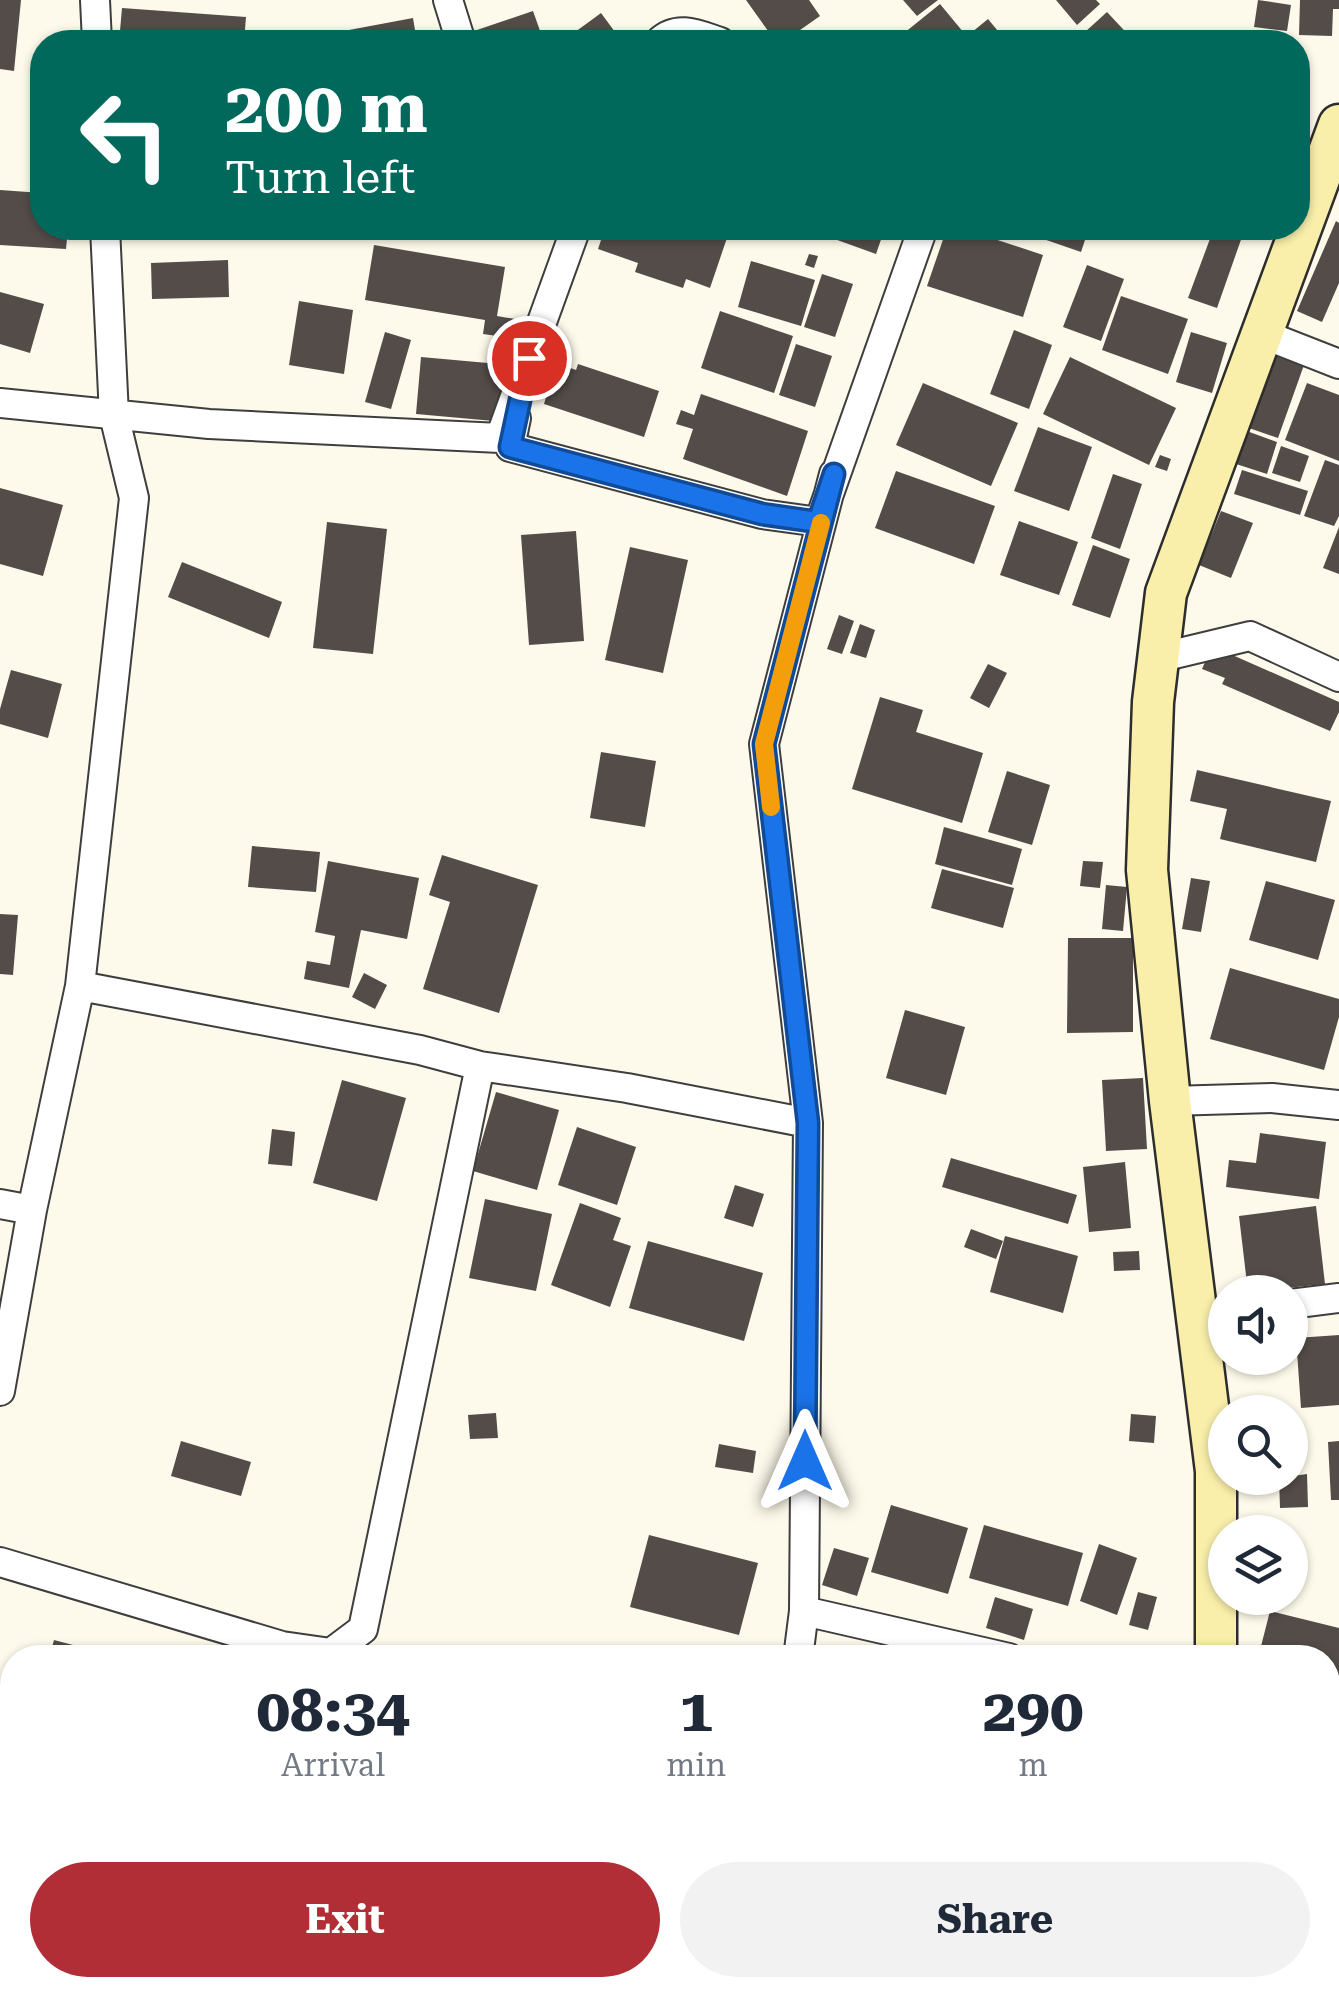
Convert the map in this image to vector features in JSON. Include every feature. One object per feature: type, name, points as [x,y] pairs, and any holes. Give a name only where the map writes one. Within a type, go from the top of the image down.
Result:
[{"type":"street","points":[[95,0],[96,30]]},
{"type":"street","points":[[448,0],[457,30]]},
{"type":"street","points":[[1310,192],[1339,124]]},
{"type":"street","points":[[0,1391],[32,1210],[80,986],[134,498],[114,415],[106,240]]},
{"type":"street","points":[[0,403],[208,424],[500,438],[572,240]]},
{"type":"street","points":[[529,358],[510,447],[762,514],[818,522],[919,240]]},
{"type":"street","points":[[1208,1302],[1170,1101],[1147,870],[1152,702],[1166,593],[1292,240]]},
{"type":"street","points":[[1260,333],[1339,364]]},
{"type":"street","points":[[800,1645],[804,1612],[808,1123],[764,744],[834,474]]},
{"type":"street","points":[[1158,658],[1250,636],[1339,677]]},
{"type":"street","points":[[80,986],[420,1050],[480,1066],[627,1088],[808,1123]]},
{"type":"street","points":[[342,1645],[363,1629],[480,1066]]},
{"type":"street","points":[[1170,1101],[1272,1098],[1339,1105]]},
{"type":"street","points":[[0,1204],[32,1210]]},
{"type":"street","points":[[1308,1302],[1339,1298]]},
{"type":"street","points":[[1212,1375],[1216,1645]]},
{"type":"street","points":[[0,1562],[279,1645]]},
{"type":"street","points":[[804,1612],[951,1645]]},
{"type":"building","points":[[0,0],[21,0],[14,71],[0,69]]},
{"type":"building","points":[[746,0],[809,0],[820,16],[800,30],[767,30]]},
{"type":"building","points":[[903,0],[938,0],[917,16]]},
{"type":"building","points":[[1056,0],[1096,0],[1100,4],[1077,25]]},
{"type":"building","points":[[1258,0],[1291,5],[1287,30],[1254,27]]},
{"type":"building","points":[[1300,0],[1339,0],[1339,9],[1333,9],[1332,36],[1310,35],[1310,30],[1299,30]]},
{"type":"building","points":[[940,4],[962,30],[908,30]]},
{"type":"building","points":[[122,8],[246,17],[245,30],[120,30]]},
{"type":"building","points":[[533,11],[540,30],[477,30]]},
{"type":"building","points":[[1107,12],[1124,30],[1087,30]]},
{"type":"building","points":[[601,13],[614,30],[578,30]]},
{"type":"building","points":[[413,18],[415,30],[349,30]]},
{"type":"building","points":[[988,19],[997,30],[975,30]]},
{"type":"building","points":[[0,190],[30,192],[30,240],[67,240],[66,249],[0,245]]},
{"type":"building","points":[[1336,221],[1339,283],[1322,322],[1297,311]]},
{"type":"building","points":[[601,240],[726,240],[710,288],[686,279],[683,288],[635,272],[638,263],[598,249]]},
{"type":"building","points":[[837,240],[881,240],[876,254]]},
{"type":"building","points":[[943,240],[997,240],[1043,255],[1023,317],[927,286]]},
{"type":"building","points":[[1046,240],[1085,240],[1081,252]]},
{"type":"building","points":[[1210,240],[1241,240],[1217,308],[1188,298]]},
{"type":"building","points":[[374,245],[505,267],[497,316],[515,319],[511,338],[483,334],[485,320],[365,300]]},
{"type":"building","points":[[809,254],[818,256],[814,268],[805,265]]},
{"type":"building","points":[[228,260],[229,297],[152,299],[151,263]]},
{"type":"building","points":[[751,261],[815,280],[801,326],[738,307]]},
{"type":"building","points":[[1087,265],[1124,279],[1101,341],[1063,327]]},
{"type":"building","points":[[822,274],[853,284],[835,337],[804,327]]},
{"type":"building","points":[[0,292],[44,304],[30,353],[0,344]]},
{"type":"building","points":[[1121,296],[1188,319],[1168,374],[1102,350]]},
{"type":"building","points":[[299,301],[353,310],[344,374],[289,365]]},
{"type":"building","points":[[720,311],[793,336],[774,393],[701,368]]},
{"type":"building","points":[[1014,330],[1052,345],[1029,409],[990,394]]},
{"type":"building","points":[[385,332],[411,340],[391,409],[365,402]]},
{"type":"building","points":[[1191,332],[1227,343],[1212,393],[1176,382]]},
{"type":"building","points":[[796,344],[832,356],[815,407],[779,395]]},
{"type":"building","points":[[1272,354],[1304,365],[1278,438],[1246,427]]},
{"type":"building","points":[[421,357],[510,365],[505,422],[416,414]]},
{"type":"building","points":[[1070,357],[1176,408],[1149,465],[1043,414]]},
{"type":"building","points":[[556,363],[576,370],[578,364],[659,391],[644,437],[544,404]]},
{"type":"building","points":[[923,383],[1018,423],[991,486],[896,445]]},
{"type":"building","points":[[1307,383],[1339,395],[1339,461],[1285,440]]},
{"type":"building","points":[[701,394],[808,431],[787,496],[683,459],[693,429],[676,424],[681,410],[694,415]]},
{"type":"building","points":[[1038,427],[1092,447],[1069,511],[1014,491]]},
{"type":"building","points":[[1244,430],[1277,442],[1267,474],[1233,463]]},
{"type":"building","points":[[1281,446],[1309,456],[1300,482],[1272,473]]},
{"type":"building","points":[[1160,455],[1171,459],[1167,471],[1155,467]]},
{"type":"building","points":[[1325,460],[1339,465],[1339,516],[1334,526],[1304,516]]},
{"type":"building","points":[[1242,470],[1308,491],[1300,515],[1234,494]]},
{"type":"building","points":[[896,471],[995,506],[974,564],[875,528]]},
{"type":"building","points":[[1113,474],[1142,484],[1120,549],[1091,538]]},
{"type":"building","points":[[0,488],[63,505],[43,576],[0,564]]},
{"type":"building","points":[[1221,511],[1253,523],[1231,578],[1199,565]]},
{"type":"building","points":[[1019,521],[1078,542],[1059,595],[1000,575]]},
{"type":"building","points":[[327,522],[387,529],[373,654],[313,648]]},
{"type":"building","points":[[1339,527],[1339,574],[1323,568]]},
{"type":"building","points":[[576,531],[584,641],[529,645],[521,535]]},
{"type":"building","points":[[1093,545],[1130,559],[1110,618],[1072,605]]},
{"type":"building","points":[[630,547],[688,560],[663,673],[605,660]]},
{"type":"building","points":[[182,562],[282,602],[269,638],[168,597]]},
{"type":"building","points":[[839,615],[854,621],[842,654],[827,649]]},
{"type":"building","points":[[860,624],[875,630],[866,658],[850,653]]},
{"type":"building","points":[[1212,646],[1339,702],[1330,731],[1222,684],[1225,678],[1202,669]]},
{"type":"building","points":[[988,664],[1007,673],[989,708],[970,698]]},
{"type":"building","points":[[11,670],[62,684],[48,738],[0,724]]},
{"type":"building","points":[[880,697],[923,710],[916,732],[983,753],[962,823],[852,789]]},
{"type":"building","points":[[601,752],[656,761],[645,827],[590,818]]},
{"type":"building","points":[[1197,770],[1331,801],[1316,862],[1220,839],[1227,809],[1190,801]]},
{"type":"building","points":[[1007,771],[1050,785],[1032,845],[988,832]]},
{"type":"building","points":[[944,827],[1022,849],[1012,885],[935,864]]},
{"type":"building","points":[[252,846],[320,852],[316,892],[248,887]]},
{"type":"building","points":[[442,855],[538,885],[499,1013],[423,989],[450,902],[429,895]]},
{"type":"building","points":[[328,861],[419,878],[407,939],[361,930],[349,988],[304,979],[307,961],[330,965],[335,936],[315,932]]},
{"type":"building","points":[[1083,861],[1103,862],[1100,888],[1080,886]]},
{"type":"building","points":[[942,869],[1014,888],[1003,928],[931,908]]},
{"type":"building","points":[[1191,878],[1210,881],[1201,932],[1182,929]]},
{"type":"building","points":[[1266,881],[1335,900],[1318,960],[1249,940]]},
{"type":"building","points":[[1106,885],[1127,887],[1123,931],[1102,929]]},
{"type":"building","points":[[0,914],[18,915],[13,975],[0,974]]},
{"type":"building","points":[[1068,938],[1133,938],[1133,1032],[1067,1033]]},
{"type":"building","points":[[1230,968],[1339,999],[1339,1017],[1324,1070],[1210,1039]]},
{"type":"building","points":[[364,973],[387,985],[375,1009],[352,997]]},
{"type":"building","points":[[905,1010],[965,1027],[946,1095],[886,1078]]},
{"type":"building","points":[[1143,1078],[1147,1149],[1106,1151],[1102,1080]]},
{"type":"building","points":[[342,1080],[406,1098],[377,1201],[313,1183]]},
{"type":"building","points":[[496,1092],[559,1110],[537,1190],[473,1171]]},
{"type":"building","points":[[577,1127],[636,1147],[617,1205],[558,1185]]},
{"type":"building","points":[[272,1129],[295,1132],[292,1166],[268,1164]]},
{"type":"building","points":[[1260,1133],[1326,1142],[1319,1199],[1226,1187],[1229,1160],[1256,1163]]},
{"type":"building","points":[[951,1158],[1077,1195],[1068,1224],[942,1187]]},
{"type":"building","points":[[1125,1162],[1131,1228],[1089,1232],[1083,1167]]},
{"type":"building","points":[[735,1185],[764,1194],[753,1227],[724,1218]]},
{"type":"building","points":[[485,1199],[552,1214],[536,1291],[469,1278]]},
{"type":"building","points":[[580,1203],[621,1218],[613,1240],[631,1246],[610,1307],[551,1285]]},
{"type":"building","points":[[1316,1206],[1325,1284],[1308,1286],[1308,1275],[1246,1275],[1239,1216]]},
{"type":"building","points":[[971,1229],[1003,1241],[996,1259],[964,1247]]},
{"type":"building","points":[[1005,1236],[1078,1256],[1063,1313],[990,1292]]},
{"type":"building","points":[[648,1241],[763,1273],[744,1341],[629,1308]]},
{"type":"building","points":[[1139,1251],[1140,1270],[1114,1271],[1113,1252]]},
{"type":"building","points":[[1339,1335],[1339,1405],[1308,1407],[1308,1395],[1300,1395],[1299,1375],[1308,1375],[1308,1337]]},
{"type":"building","points":[[496,1413],[498,1438],[470,1439],[468,1415]]},
{"type":"building","points":[[1131,1414],[1156,1416],[1154,1443],[1129,1441]]},
{"type":"building","points":[[181,1441],[251,1462],[241,1496],[171,1476]]},
{"type":"building","points":[[1339,1441],[1339,1500],[1331,1500],[1328,1442]]},
{"type":"building","points":[[719,1444],[756,1451],[753,1473],[715,1467]]},
{"type":"building","points":[[1280,1495],[1308,1495],[1308,1507],[1280,1508]]},
{"type":"building","points":[[891,1505],[968,1528],[948,1594],[871,1572]]},
{"type":"building","points":[[984,1525],[1083,1553],[1068,1606],[969,1578]]},
{"type":"building","points":[[649,1535],[758,1563],[739,1635],[630,1607]]},
{"type":"building","points":[[1099,1544],[1137,1558],[1117,1615],[1080,1601]]},
{"type":"building","points":[[834,1548],[869,1558],[857,1596],[822,1585]]},
{"type":"building","points":[[1138,1592],[1157,1597],[1148,1630],[1129,1625]]},
{"type":"building","points":[[995,1597],[1033,1609],[1024,1640],[986,1628]]},
{"type":"building","points":[[1269,1615],[1286,1615],[1339,1628],[1339,1645],[1261,1645]]},
{"type":"slow traffic","points":[[771,807],[764,744],[821,523]]},
{"type":"route","points":[[529,358],[510,447],[762,514],[818,522],[834,474],[764,744],[808,1123],[805,1461]]}]
